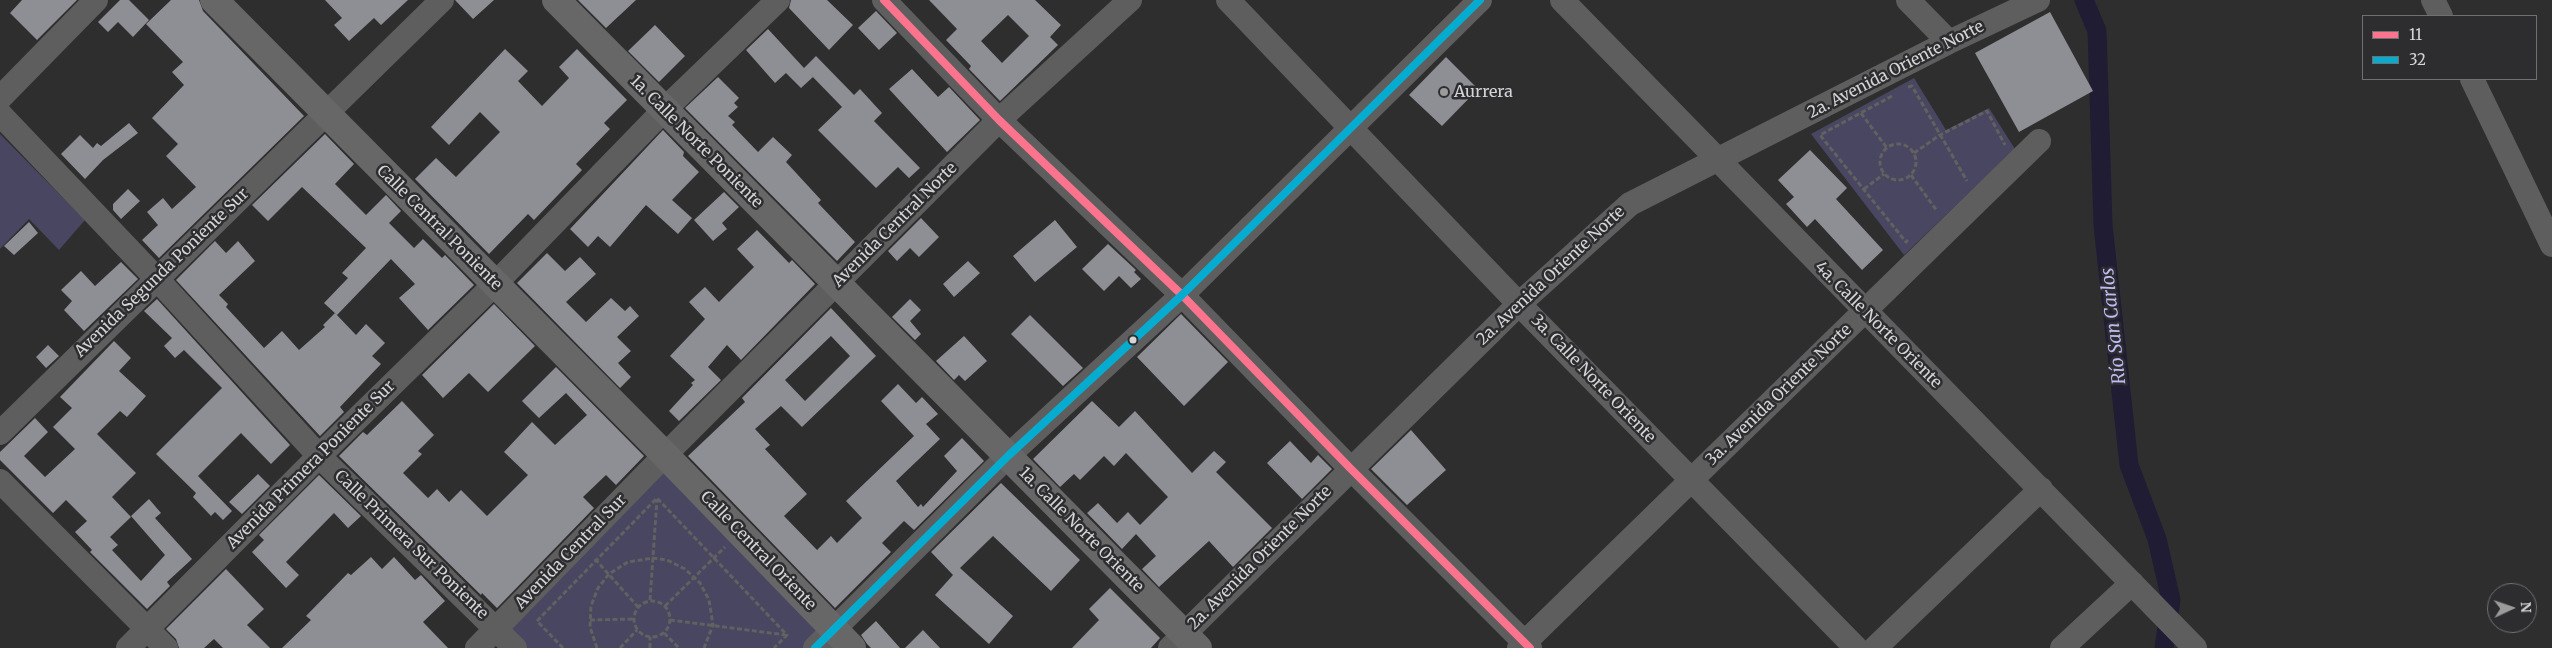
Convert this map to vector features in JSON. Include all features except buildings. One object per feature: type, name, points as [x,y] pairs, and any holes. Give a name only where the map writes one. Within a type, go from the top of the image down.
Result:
[{"type":"main road","name":"Calle Central Poniente","points":[[214,0],[665,455]]},
{"type":"main road","name":"1a. Calle Norte Poniente","points":[[556,0],[836,284]]},
{"type":"main road","name":"1a. Calle Norte Oriente","points":[[836,284],[1008,456],[1184,643]]},
{"type":"main road","name":"Calle Central Oriente","points":[[665,455],[740,532],[834,642]]},
{"type":"street","points":[[0,98],[96,0]]},
{"type":"street","name":"Avenida Segunda Poniente Sur","points":[[0,434],[156,278],[442,0]]},
{"type":"street","name":"Avenida Primera Poniente Sur","points":[[128,648],[319,456],[495,284],[664,110],[778,0]]},
{"type":"street","points":[[884,0],[999,120],[1182,295],[1524,646]]},
{"type":"street","name":"Avenida Central Norte","points":[[665,455],[999,120],[1130,0]]},
{"type":"street","name":"3a. Calle Norte Oriente","points":[[1228,0],[1519,304],[1856,648]]},
{"type":"street","points":[[834,642],[1008,456],[1182,295],[1480,0]]},
{"type":"street","name":"4a. Calle Norte Oriente","points":[[1562,0],[1864,312],[2041,489],[2192,644]]},
{"type":"street","points":[[1908,0],[1948,42]]},
{"type":"street","name":"2a. Avenida Oriente Norte","points":[[1184,643],[1350,468],[1519,304],[1630,204],[1948,42],[2038,0]]},
{"type":"street","points":[[2433,0],[2440,15]]},
{"type":"street","points":[[2472,80],[2552,245]]},
{"type":"street","name":"Calle Primera Sur Poniente","points":[[0,114],[156,278],[319,456],[515,648]]},
{"type":"street","name":"3a. Avenida Oriente Norte","points":[[1524,646],[1691,479],[2038,141]]},
{"type":"street","name":"Avenida Central Sur","points":[[477,648],[665,455]]},
{"type":"street","points":[[0,481],[166,648]]},
{"type":"street","points":[[1874,648],[2041,489]]},
{"type":"street","points":[[2062,648],[2132,582]]},
{"type":"path","points":[[1903,90],[1912,86],[1968,182]]},
{"type":"path","points":[[1895,95],[1820,135],[1906,242],[1912,236]]},
{"type":"path","points":[[1914,153],[1940,135],[1987,111],[2006,145],[1999,151]]},
{"type":"path","points":[[1861,113],[1886,148]]},
{"type":"path","points":[[1899,144],[1905,145],[1914,153],[1916,164],[1912,175],[1901,181],[1889,178],[1884,174],[1880,163],[1886,148],[1899,144]]},
{"type":"path","points":[[1864,189],[1884,174]]},
{"type":"path","points":[[1912,175],[1937,211]]},
{"type":"path","points":[[1962,187],[1974,175]]},
{"type":"path","points":[[1931,217],[1943,205]]},
{"type":"path","points":[[657,498],[787,635]]},
{"type":"path","points":[[650,600],[657,498]]},
{"type":"path","points":[[563,648],[537,621],[657,498]]},
{"type":"path","points":[[665,606],[740,532]]},
{"type":"path","points":[[578,543],[638,607]]},
{"type":"path","points":[[597,648],[590,620],[591,606],[598,588],[609,574],[628,562],[653,558],[668,560],[686,569],[700,582],[709,600],[712,625],[704,648]]},
{"type":"path","points":[[650,600],[665,606],[670,620],[664,633],[650,637],[638,630],[634,618],[638,607],[650,600]]},
{"type":"path","points":[[590,620],[634,618]]},
{"type":"path","points":[[670,620],[787,635]]},
{"type":"path","points":[[620,648],[638,630]]},
{"type":"path","points":[[664,633],[678,648]]},
{"type":"path","points":[[774,648],[787,635]]},
{"type":"path","points":[[650,637],[650,648]]},
{"type":"shaded area","points":[[1914,78],[1946,130],[1989,108],[2015,149],[1904,255],[1811,134]]},
{"type":"shaded area","points":[[0,134],[85,220],[59,250],[29,219],[0,249]]},
{"type":"shaded area","points":[[661,465],[823,631],[806,648],[524,648],[504,628]]},
{"type":"waterway","name":"Río San Carlos","points":[[2084,0],[2097,31],[2103,225],[2129,465],[2157,539],[2171,600],[2164,648]]},
{"type":"transit line","name":"11","points":[[884,0],[999,120],[1182,295],[1350,468],[1530,648]]},
{"type":"transit line","name":"32","points":[[815,648],[1008,456],[1182,295],[1480,0]]},
{"type":"place","name":"Aurrera","points":[[1444,92]]}]
